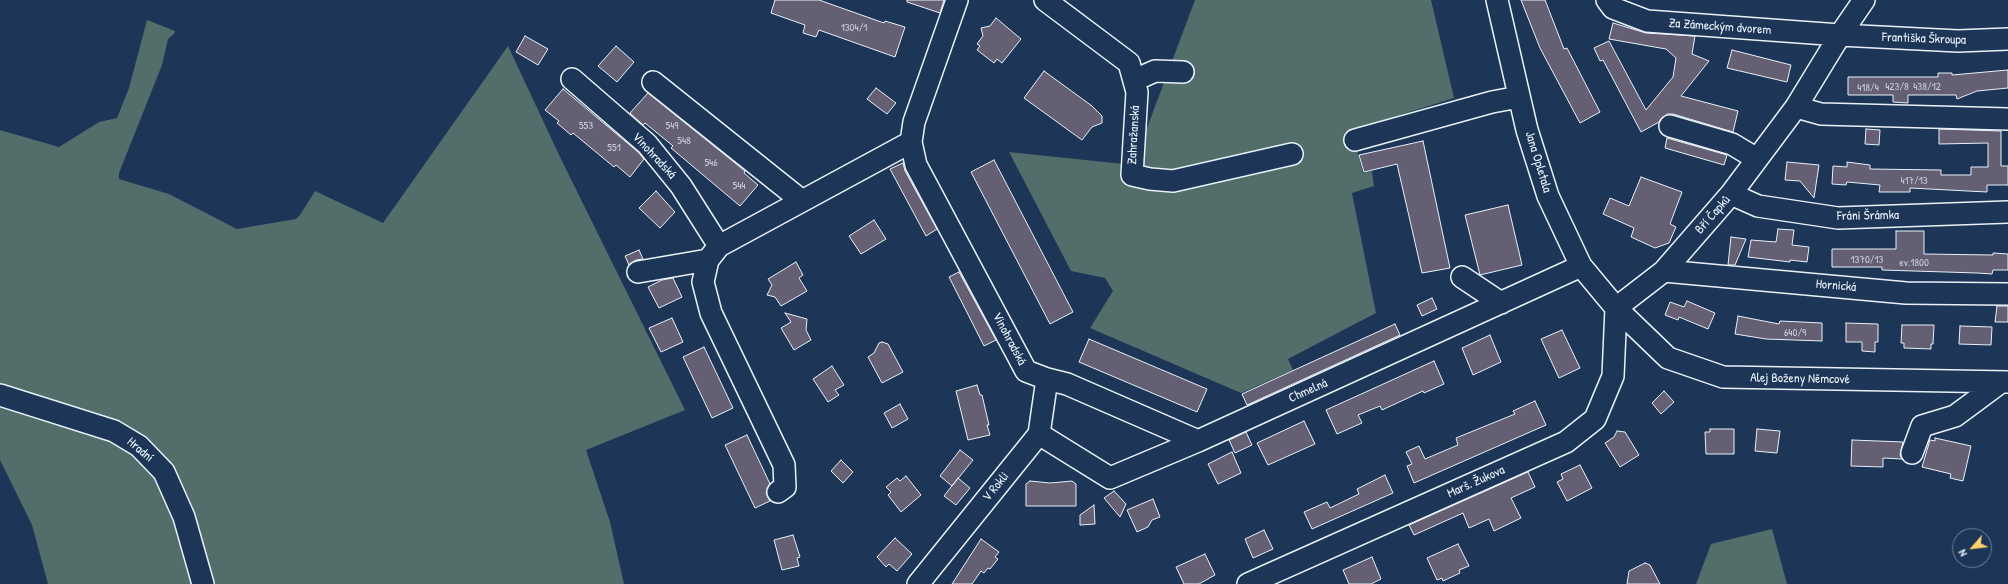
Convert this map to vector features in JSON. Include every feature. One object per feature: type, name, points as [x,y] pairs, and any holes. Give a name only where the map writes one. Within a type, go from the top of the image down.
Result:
[{"type":"street","name":"Vinohradská","points":[[957,0],[914,122],[911,142],[916,165],[1026,371],[1067,384],[1198,441]]},
{"type":"street","name":"Zahražanská","points":[[1044,0],[1129,63],[1135,80],[1137,92],[1132,175],[1150,179],[1173,181],[1292,154]]},
{"type":"street","name":"Jana Opletala","points":[[1497,0],[1532,147],[1548,196],[1581,266],[1616,308]]},
{"type":"street","name":"Za Zámeckým dvorem","points":[[1607,0],[1612,8],[1647,21],[1840,35]]},
{"type":"street","name":"Bří Čapků","points":[[1616,308],[1664,271],[1731,194],[1796,107],[1840,35],[1864,0]]},
{"type":"street","name":"Františka Škroupa","points":[[1840,35],[1958,42],[2008,39]]},
{"type":"street","points":[[1135,80],[1155,71],[1183,72]]},
{"type":"street","name":"Vinohradská","points":[[572,79],[647,144],[681,186],[713,253]]},
{"type":"street","points":[[653,82],[802,201]]},
{"type":"street","points":[[1355,140],[1492,102],[1519,97]]},
{"type":"street","points":[[1796,107],[1821,114],[2008,119]]},
{"type":"street","points":[[1670,126],[1732,144],[1757,160]]},
{"type":"street","points":[[638,272],[713,253],[802,201],[911,142]]},
{"type":"street","name":"Fráni Šrámka","points":[[1731,194],[1758,206],[1838,218],[2008,212]]},
{"type":"street","points":[[713,253],[703,282],[711,313],[784,465],[785,487],[778,492]]},
{"type":"street","name":"Chmelná","points":[[1039,434],[1110,478],[1198,441],[1581,266]]},
{"type":"street","name":"Hornická","points":[[1664,271],[1906,293],[2008,294]]},
{"type":"street","points":[[1462,278],[1501,303]]},
{"type":"street","name":"Alej Boženy Němcové","points":[[1616,308],[1668,358],[1723,377],[2004,382]]},
{"type":"street","name":"Marš. Žukova","points":[[1248,584],[1566,442],[1596,419],[1613,376],[1616,308]]},
{"type":"street","name":"V Rokli","points":[[918,584],[1039,434],[1048,379]]},
{"type":"street","points":[[1912,453],[1922,426],[1955,416],[2004,382]]},
{"type":"street","name":"Hradní","points":[[0,395],[114,431],[139,446],[164,472],[184,517],[203,584]]},
{"type":"green space","points":[[1195,0],[1431,0],[1454,98],[1352,130],[1363,173],[1372,171],[1374,186],[1352,193],[1376,313],[1288,359],[1293,370],[1241,393],[1090,328],[1113,291],[1105,278],[1071,271],[1009,152],[1133,165]]},
{"type":"green space","points":[[147,20],[175,31],[174,34],[168,39],[162,65],[119,173],[119,179],[169,194],[237,229],[296,219],[315,191],[383,223],[508,46],[561,159],[685,410],[586,450],[610,522],[624,584],[48,584],[32,525],[0,460],[0,130],[59,147],[99,122],[117,118],[129,88]]},
{"type":"green space","points":[[1772,529],[1787,584],[1696,584],[1711,544]]},
{"type":"building","points":[[775,0],[819,0],[884,23],[885,21],[905,27],[895,57],[819,30],[816,37],[803,33],[805,25],[771,13]]},
{"type":"building","points":[[907,0],[944,0],[940,13],[907,2]]},
{"type":"building","points":[[1521,0],[1545,0],[1564,49],[1567,48],[1600,112],[1580,123],[1540,48]]},
{"type":"building","points":[[996,18],[1021,39],[1002,63],[997,59],[994,63],[977,50],[980,46],[977,44],[983,36],[981,28],[990,26]]},
{"type":"building","points":[[1613,23],[1646,33],[1695,36],[1692,54],[1709,61],[1681,96],[1738,111],[1733,132],[1673,114],[1667,114],[1659,122],[1641,132],[1603,60],[1600,61],[1594,48],[1609,41],[1646,110],[1673,77],[1676,58],[1666,49],[1609,39]]},
{"type":"building","points":[[525,36],[548,49],[538,65],[516,52]]},
{"type":"building","points":[[616,46],[634,62],[617,82],[598,66]]},
{"type":"building","points":[[1732,50],[1791,65],[1787,82],[1727,68]]},
{"type":"building","points":[[2008,70],[2008,88],[1977,91],[1957,99],[1956,95],[1908,95],[1908,103],[1893,102],[1893,95],[1848,95],[1848,77],[1938,77],[1938,73],[1952,73],[1952,75]]},
{"type":"building","points":[[1044,71],[1092,106],[1102,116],[1102,123],[1092,127],[1082,140],[1024,98]]},
{"type":"building","points":[[876,88],[896,103],[887,114],[867,99]]},
{"type":"building","points":[[563,89],[638,152],[644,159],[630,177],[616,165],[614,167],[573,133],[571,135],[557,123],[559,121],[545,110]]},
{"type":"building","points":[[648,93],[745,171],[744,173],[758,185],[740,206],[671,148],[673,146],[645,123],[643,125],[630,113]]},
{"type":"building","points":[[1866,129],[1880,130],[1879,145],[1865,144]]},
{"type":"building","points":[[1939,129],[2001,131],[2001,166],[2008,166],[2008,185],[1987,185],[1987,192],[1910,188],[1910,192],[1879,192],[1880,185],[1847,182],[1846,185],[1832,184],[1833,166],[1847,167],[1847,162],[1870,165],[1870,169],[1941,170],[1941,175],[1971,175],[1971,167],[1988,167],[1988,143],[1939,144]]},
{"type":"building","points":[[1667,138],[1727,155],[1724,165],[1665,148]]},
{"type":"building","points":[[1423,141],[1450,268],[1422,273],[1397,164],[1364,172],[1359,155]]},
{"type":"building","points":[[994,160],[1073,312],[1050,324],[971,172]]},
{"type":"building","points":[[1787,162],[1819,165],[1814,198],[1800,181],[1785,180]]},
{"type":"building","points":[[903,163],[905,171],[937,229],[926,236],[890,169]]},
{"type":"building","points":[[1641,177],[1682,192],[1670,224],[1676,227],[1669,243],[1655,248],[1631,237],[1634,228],[1603,214],[1610,198],[1629,206]]},
{"type":"building","points":[[656,191],[675,212],[660,228],[639,208]]},
{"type":"building","points":[[1508,205],[1522,265],[1480,275],[1465,215]]},
{"type":"building","points":[[874,220],[886,239],[861,254],[849,236]]},
{"type":"building","points":[[1778,229],[1794,230],[1792,245],[1809,247],[1807,262],[1790,260],[1790,262],[1748,257],[1751,240],[1776,242]]},
{"type":"building","points":[[1896,231],[1924,231],[1924,254],[2008,254],[2008,270],[1993,270],[1992,274],[1882,270],[1882,267],[1832,267],[1832,249],[1896,249]]},
{"type":"building","points":[[1731,237],[1746,239],[1735,265],[1728,265]]},
{"type":"building","points":[[639,250],[643,259],[636,260],[629,265],[625,256]]},
{"type":"building","points":[[796,262],[803,275],[799,278],[807,291],[781,306],[775,297],[767,295],[772,285],[768,279]]},
{"type":"building","points":[[959,272],[996,340],[984,346],[949,277]]},
{"type":"building","points":[[673,278],[682,297],[659,308],[648,287],[662,280]]},
{"type":"building","points":[[1432,298],[1437,309],[1422,316],[1417,305]]},
{"type":"building","points":[[1687,301],[1715,313],[1708,329],[1679,317],[1678,320],[1665,315],[1670,302],[1684,307]]},
{"type":"building","points":[[1997,306],[2008,306],[2008,322],[1995,322]]},
{"type":"building","points":[[785,313],[807,319],[806,330],[811,340],[794,350],[781,328],[791,322]]},
{"type":"building","points":[[1738,316],[1779,324],[1780,321],[1822,323],[1822,341],[1766,339],[1735,334]]},
{"type":"building","points":[[672,318],[683,342],[661,352],[649,328]]},
{"type":"building","points":[[1846,323],[1878,324],[1878,342],[1875,342],[1875,352],[1862,351],[1862,342],[1846,342]]},
{"type":"building","points":[[1395,324],[1400,335],[1247,405],[1242,394]]},
{"type":"building","points":[[1902,325],[1934,325],[1933,344],[1931,344],[1931,349],[1904,348],[1904,343],[1901,343]]},
{"type":"building","points":[[1960,326],[1992,327],[1991,345],[1959,344]]},
{"type":"building","points":[[1562,330],[1580,368],[1559,378],[1541,339]]},
{"type":"building","points":[[1490,335],[1501,362],[1473,375],[1462,348]]},
{"type":"building","points":[[1089,339],[1207,389],[1197,412],[1079,362]]},
{"type":"building","points":[[882,342],[888,344],[903,372],[882,383],[868,357],[874,353],[879,343]]},
{"type":"building","points":[[704,347],[733,408],[712,418],[683,357]]},
{"type":"building","points":[[1434,361],[1444,384],[1424,393],[1423,391],[1382,410],[1380,406],[1358,415],[1362,423],[1337,434],[1326,410]]},
{"type":"building","points":[[832,366],[844,385],[835,390],[839,395],[828,402],[813,379]]},
{"type":"building","points":[[977,385],[980,395],[982,395],[990,435],[968,440],[956,391]]},
{"type":"building","points":[[1664,391],[1674,402],[1661,414],[1652,403]]},
{"type":"building","points":[[1535,401],[1546,425],[1414,483],[1407,466],[1412,464],[1406,452],[1419,446],[1425,459],[1458,445],[1456,438],[1515,414],[1513,411]]},
{"type":"building","points":[[900,404],[908,419],[892,428],[884,413]]},
{"type":"building","points":[[1304,421],[1315,444],[1268,465],[1257,443]]},
{"type":"building","points":[[1710,429],[1734,429],[1734,454],[1706,454],[1705,432],[1710,432]]},
{"type":"building","points":[[1757,429],[1780,431],[1777,453],[1755,451]]},
{"type":"building","points":[[1617,431],[1625,432],[1639,455],[1620,467],[1605,443],[1614,437]]},
{"type":"building","points":[[1246,432],[1252,445],[1235,453],[1229,440]]},
{"type":"building","points":[[747,435],[770,484],[766,493],[770,501],[755,508],[725,445]]},
{"type":"building","points":[[1935,438],[1971,446],[1963,481],[1950,478],[1951,474],[1922,467],[1930,440],[1935,441]]},
{"type":"building","points":[[1852,440],[1903,442],[1900,455],[1902,459],[1883,458],[1883,467],[1851,466]]},
{"type":"building","points":[[960,450],[973,460],[952,486],[940,476]]},
{"type":"building","points":[[1232,452],[1241,473],[1218,484],[1208,464]]},
{"type":"building","points":[[841,460],[853,472],[843,483],[831,471]]},
{"type":"building","points":[[1580,465],[1592,488],[1567,501],[1557,482],[1563,479],[1561,474]]},
{"type":"building","points":[[1528,472],[1535,487],[1511,498],[1521,518],[1494,531],[1489,519],[1469,528],[1463,513],[1414,535],[1409,525]]},
{"type":"building","points":[[1385,475],[1393,493],[1312,529],[1304,512],[1327,502],[1330,508],[1359,494],[1357,489]]},
{"type":"building","points":[[906,476],[921,495],[901,512],[888,495],[891,492],[886,487],[897,478],[900,481]]},
{"type":"building","points":[[958,478],[970,488],[956,505],[944,496]]},
{"type":"building","points":[[1030,481],[1050,483],[1072,481],[1076,484],[1076,506],[1026,506],[1026,484]]},
{"type":"building","points":[[1114,491],[1126,504],[1120,517],[1104,498]]},
{"type":"building","points":[[1153,499],[1160,517],[1152,520],[1148,527],[1137,532],[1127,510]]},
{"type":"building","points":[[1094,505],[1095,524],[1080,525],[1080,515]]},
{"type":"building","points":[[1264,530],[1273,549],[1253,558],[1245,539]]},
{"type":"building","points":[[793,535],[800,557],[797,558],[799,566],[782,570],[774,540]]},
{"type":"building","points":[[895,538],[912,554],[897,571],[889,564],[886,567],[877,557]]},
{"type":"building","points":[[981,539],[999,552],[995,557],[998,559],[990,569],[988,568],[984,573],[981,571],[972,584],[952,584]]},
{"type":"building","points":[[1458,544],[1469,566],[1459,570],[1460,573],[1443,581],[1442,578],[1437,580],[1427,558]]},
{"type":"building","points":[[1205,554],[1215,575],[1199,584],[1184,584],[1176,567]]},
{"type":"building","points":[[1372,557],[1381,579],[1371,584],[1349,584],[1343,570]]},
{"type":"building","points":[[1645,563],[1650,565],[1660,584],[1627,584],[1629,571]]}]
